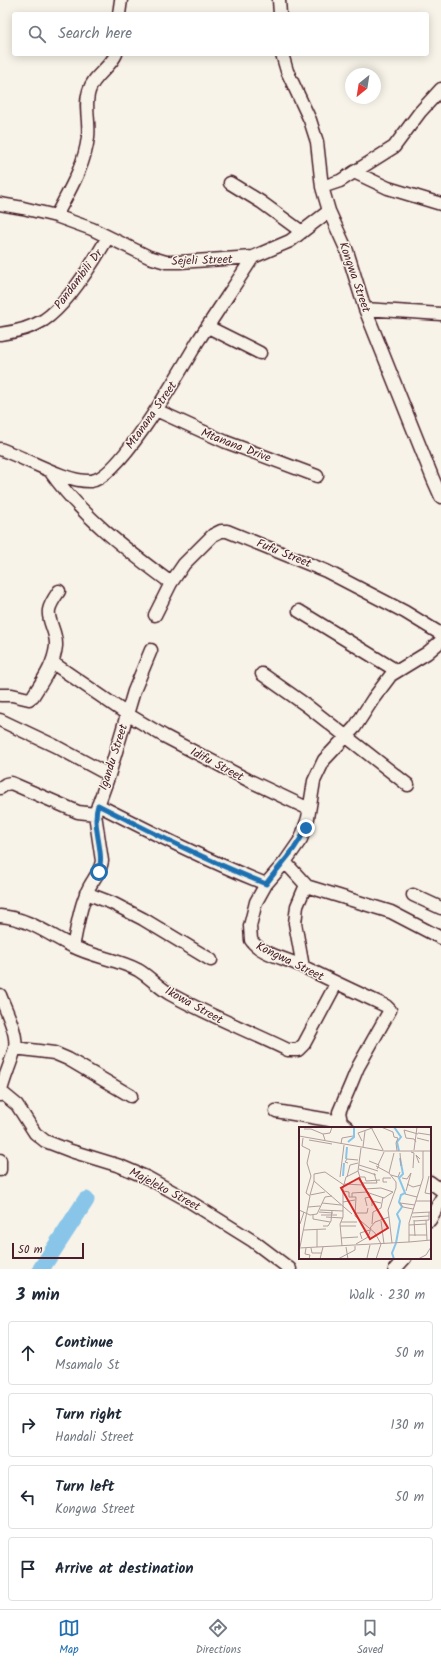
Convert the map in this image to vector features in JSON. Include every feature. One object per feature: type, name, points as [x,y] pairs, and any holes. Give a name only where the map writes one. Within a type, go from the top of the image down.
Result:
[{"type":"street","points":[[119,12],[122,0]]},
{"type":"street","points":[[279,0],[280,12]]},
{"type":"street","points":[[56,216],[72,185],[85,154],[89,133],[87,95],[90,87],[109,66],[115,56]]},
{"type":"street","name":"Kongwa Street","points":[[283,56],[292,83],[310,120],[317,142],[322,187],[329,211],[347,251],[365,309],[441,497]]},
{"type":"street","points":[[322,187],[340,181],[394,147],[420,112],[441,89]]},
{"type":"street","points":[[354,172],[388,188],[441,204]]},
{"type":"street","points":[[230,183],[262,202],[302,232]]},
{"type":"street","name":"Sejeli Street","points":[[0,204],[56,216],[82,225],[149,257],[166,262],[197,262],[253,257],[290,241],[329,211]]},
{"type":"street","name":"Pandambili Dr","points":[[0,334],[35,325],[51,314],[62,303],[91,266],[108,237]]},
{"type":"street","name":"Mtanana Street","points":[[0,449],[50,471],[84,481],[99,478],[111,470],[156,410],[253,257]]},
{"type":"street","points":[[365,309],[441,314]]},
{"type":"street","points":[[208,327],[260,353]]},
{"type":"street","name":"Mtanana Drive","points":[[156,410],[226,442],[317,476]]},
{"type":"street","points":[[50,471],[65,491],[93,521],[170,583]]},
{"type":"street","name":"Fufu Street","points":[[155,615],[170,583],[184,564],[213,535],[227,530],[326,571],[405,612],[441,634]]},
{"type":"street","points":[[0,696],[12,695],[29,699],[33,696],[53,663],[56,644],[55,631],[48,615],[49,608],[59,591]]},
{"type":"street","points":[[299,611],[397,670]]},
{"type":"street","name":"Kongwa Street","points":[[344,1125],[339,1112],[358,1067],[390,1010],[386,1006],[255,945],[251,940],[250,926],[256,902],[266,884],[285,862],[301,839],[306,828],[316,775],[324,760],[346,737],[362,717],[381,687],[391,675],[397,670],[415,661],[441,641]]},
{"type":"street","name":"Igandu Street","points":[[96,809],[136,686],[151,650]]},
{"type":"street","name":"Idifu Street","points":[[53,663],[127,714],[248,780],[309,809]]},
{"type":"street","points":[[262,674],[306,705],[408,785]]},
{"type":"street","points":[[0,720],[55,746],[108,775]]},
{"type":"street","points":[[0,788],[11,783],[78,812],[96,809],[227,869],[266,884]]},
{"type":"street","points":[[73,947],[86,893],[99,872],[102,861],[96,809]]},
{"type":"street","points":[[285,862],[298,874],[306,886],[391,912],[441,938]]},
{"type":"street","points":[[303,967],[295,922],[297,906],[306,886]]},
{"type":"street","points":[[86,893],[143,919],[211,960]]},
{"type":"street","points":[[413,895],[441,908]]},
{"type":"street","name":"Ikowa Street","points":[[0,916],[13,917],[34,925],[73,947],[139,971],[168,993],[226,1023],[288,1050],[298,1050],[304,1044],[336,984]]},
{"type":"street","points":[[0,995],[13,1028],[15,1048],[0,1092]]},
{"type":"street","points":[[15,1048],[54,1053],[68,1059],[131,1096]]},
{"type":"street","name":"Majeleko Street","points":[[0,1092],[17,1105],[31,1127],[45,1141],[71,1151],[120,1166],[148,1178],[184,1198],[253,1241],[290,1269]]},
{"type":"street","points":[[276,1111],[344,1125]]},
{"type":"street","points":[[0,1160],[0,1170]]},
{"type":"street","points":[[431,1183],[441,1190]]},
{"type":"street","points":[[431,1218],[441,1199]]},
{"type":"street","points":[[395,1269],[404,1259]]},
{"type":"waterway","points":[[41,1269],[86,1200]]},
{"type":"route","points":[[99,872],[102,861],[95,814],[98,805],[227,869],[266,884],[285,862],[301,839],[306,828]]}]
